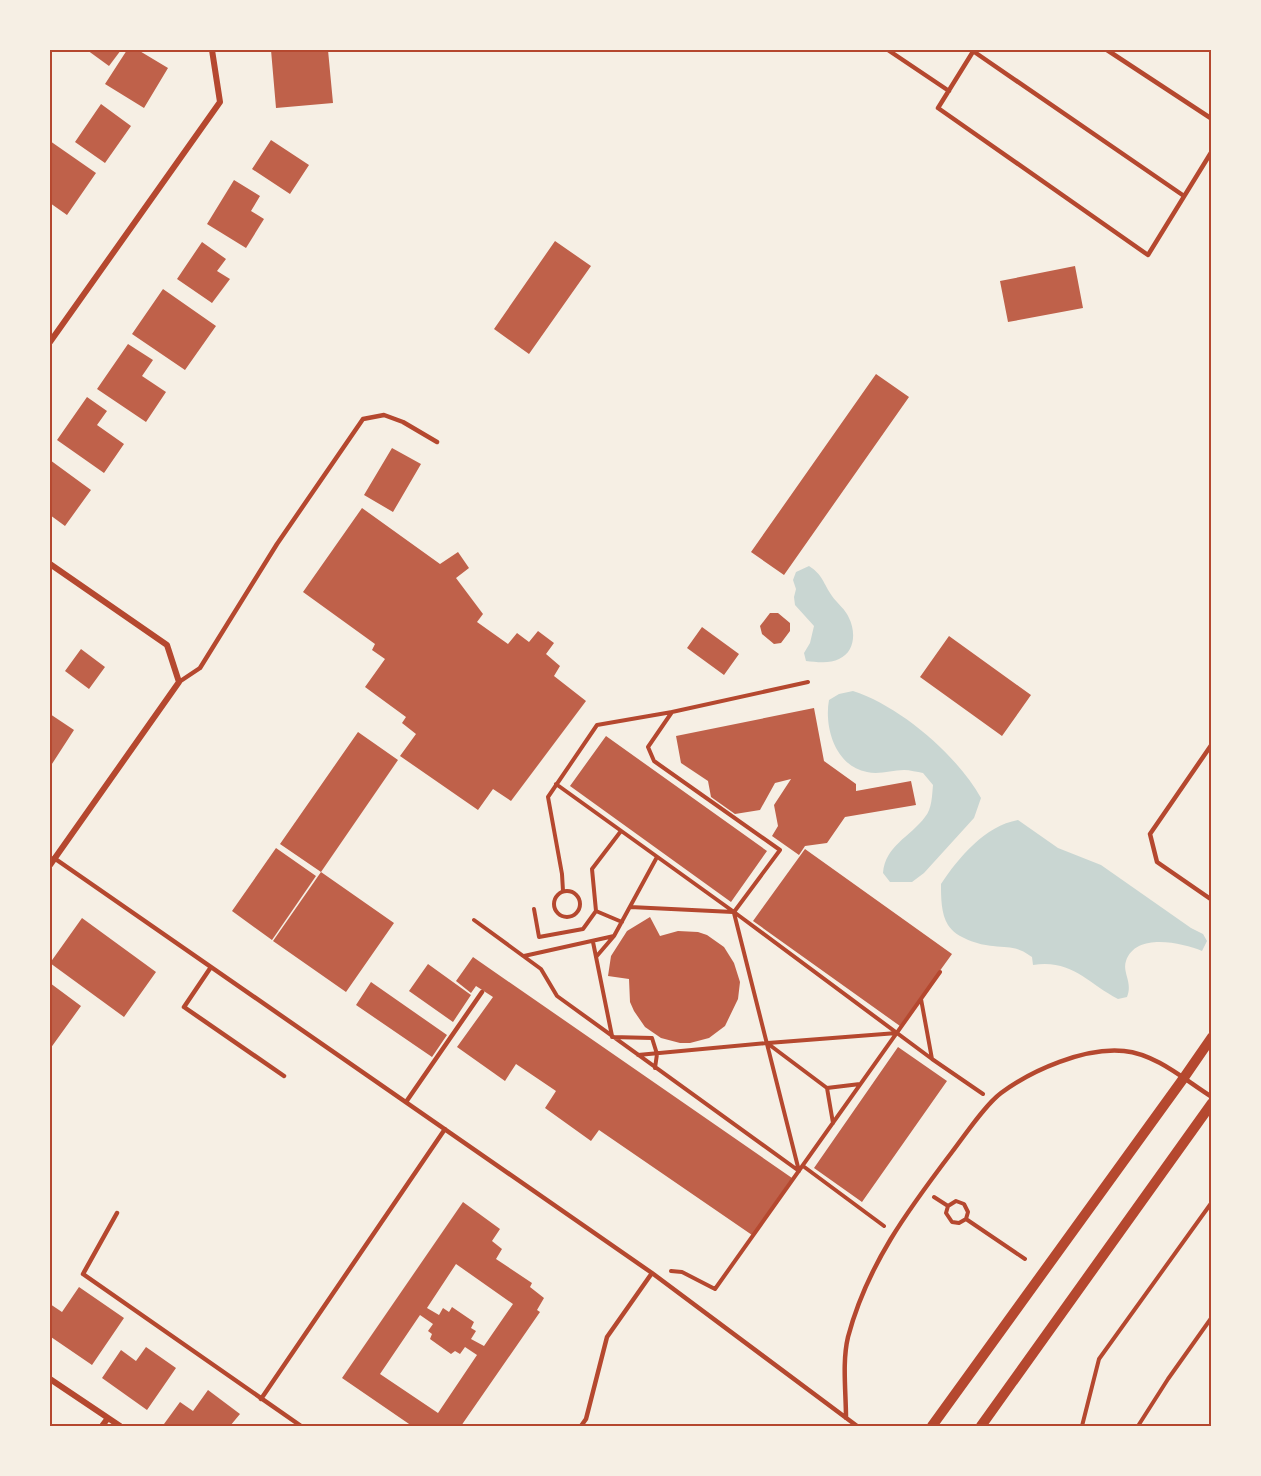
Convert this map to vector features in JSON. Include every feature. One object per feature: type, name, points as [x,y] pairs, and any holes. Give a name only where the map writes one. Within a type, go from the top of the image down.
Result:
[{"type":"street","points":[[50,342],[219,102],[212,50]]},
{"type":"street","points":[[50,564],[167,645],[179,682],[50,865]]},
{"type":"street","points":[[933,1426],[1184,1079],[1212,1036]]},
{"type":"street","points":[[981,1426],[1212,1103]]},
{"type":"street","points":[[50,1379],[120,1426]]},
{"type":"street","points":[[102,1426],[108,1418]]},
{"type":"lane","points":[[888,50],[949,91]]},
{"type":"lane","points":[[1184,196],[973,50],[938,108],[1148,255],[1212,151]]},
{"type":"lane","points":[[1107,50],[1212,119]]},
{"type":"lane","points":[[179,682],[200,668],[277,544],[363,420],[384,415],[403,422],[436,442]]},
{"type":"lane","points":[[1212,744],[1150,834],[1157,862],[1212,900]]},
{"type":"lane","points":[[54,858],[652,1273],[857,1426]]},
{"type":"lane","points":[[211,968],[184,1007],[284,1076]]},
{"type":"lane","points":[[406,1102],[482,992]]},
{"type":"lane","points":[[846,1418],[848,1339],[871,1275],[894,1232],[970,1128],[1000,1094],[1066,1059],[1099,1051],[1125,1051],[1152,1059],[1212,1097]]},
{"type":"lane","points":[[261,1399],[445,1129]]},
{"type":"lane","points":[[117,1213],[83,1274],[301,1426]]},
{"type":"lane","points":[[581,1426],[586,1419],[607,1337],[652,1273]]},
{"type":"path","points":[[563,891],[571,892],[578,897],[578,910],[571,915],[562,915],[555,910],[555,900],[563,891],[562,874],[548,797],[597,725],[672,712],[808,682]]},
{"type":"path","points":[[672,712],[648,747],[654,761],[780,850],[734,912]]},
{"type":"path","points":[[556,784],[993,1102]]},
{"type":"path","points":[[534,909],[539,937],[583,929],[596,911],[592,870],[621,831]]},
{"type":"path","points":[[596,957],[614,936],[657,857]]},
{"type":"path","points":[[630,907],[734,912]]},
{"type":"path","points":[[596,911],[622,922]]},
{"type":"path","points":[[734,912],[799,1171]]},
{"type":"path","points":[[474,920],[541,969],[557,996],[799,1171]]},
{"type":"path","points":[[523,956],[614,936]]},
{"type":"path","points":[[593,942],[612,1036]]},
{"type":"path","points":[[716,1289],[940,972]]},
{"type":"path","points":[[921,999],[932,1059]]},
{"type":"path","points":[[638,1055],[897,1033]]},
{"type":"path","points":[[612,1036],[652,1038],[657,1054],[655,1068]]},
{"type":"path","points":[[767,1043],[827,1088],[833,1123]]},
{"type":"path","points":[[827,1088],[861,1084]]},
{"type":"path","points":[[803,1166],[894,1232]]},
{"type":"path","points":[[924,1190],[948,1206]]},
{"type":"path","points":[[956,1201],[964,1204],[968,1212],[966,1219],[959,1223],[952,1222],[946,1213],[948,1206],[956,1201]]},
{"type":"path","points":[[1082,1426],[1099,1359],[1212,1202]]},
{"type":"path","points":[[966,1219],[1025,1259]]},
{"type":"path","points":[[1138,1426],[1212,1317]]},
{"type":"shaded area","points":[[809,566],[820,576],[832,596],[846,612],[853,629],[851,647],[844,656],[835,661],[806,661],[804,653],[810,643],[814,626],[795,605],[796,589],[793,580],[796,572]]},
{"type":"shaded area","points":[[853,691],[889,708],[926,734],[957,765],[981,798],[974,818],[924,873],[912,882],[890,882],[883,873],[888,856],[893,849],[927,814],[933,785],[923,773],[914,771],[867,772],[847,762],[840,754],[830,733],[829,700],[839,694]]},
{"type":"shaded area","points":[[1018,820],[1058,848],[1101,865],[1203,934],[1207,941],[1202,951],[1183,945],[1160,942],[1139,946],[1131,952],[1125,965],[1129,992],[1127,997],[1118,999],[1069,969],[1047,964],[1033,965],[1032,957],[1022,951],[981,944],[956,934],[944,916],[941,884],[974,844],[1006,823]]},
{"type":"building","points":[[87,50],[121,50],[109,66]]},
{"type":"building","points":[[127,50],[138,50],[168,68],[144,108],[105,84]]},
{"type":"building","points":[[271,50],[328,50],[333,103],[276,108]]},
{"type":"building","points":[[101,104],[131,126],[105,163],[75,142]]},
{"type":"building","points":[[271,140],[309,165],[290,194],[252,169]]},
{"type":"building","points":[[50,141],[96,173],[67,215],[50,203]]},
{"type":"building","points":[[234,180],[260,196],[251,211],[264,219],[246,248],[207,224]]},
{"type":"building","points":[[555,241],[591,266],[529,354],[494,329]]},
{"type":"building","points":[[202,242],[226,259],[217,271],[230,279],[212,303],[177,279]]},
{"type":"building","points":[[1075,266],[1083,308],[1008,322],[1000,281]]},
{"type":"building","points":[[163,289],[216,326],[185,370],[132,334]]},
{"type":"building","points":[[128,344],[153,360],[142,376],[166,392],[146,422],[97,389]]},
{"type":"building","points":[[876,374],[909,397],[784,575],[751,552]]},
{"type":"building","points":[[87,397],[107,411],[97,425],[124,444],[104,473],[57,440]]},
{"type":"building","points":[[392,448],[421,464],[393,512],[364,495]]},
{"type":"building","points":[[50,460],[91,490],[65,526],[50,515]]},
{"type":"building","points":[[362,508],[440,564],[458,552],[469,568],[456,578],[483,614],[477,622],[508,644],[517,633],[529,642],[538,631],[554,643],[546,654],[560,666],[554,676],[586,701],[511,801],[493,789],[478,810],[400,756],[416,734],[402,723],[406,717],[365,687],[385,659],[372,650],[375,644],[303,592]]},
{"type":"building","points":[[770,613],[778,613],[790,623],[790,631],[781,643],[774,644],[762,634],[760,626]]},
{"type":"building","points":[[702,627],[739,654],[724,675],[687,648]]},
{"type":"building","points":[[949,636],[1031,695],[1002,736],[920,677]]},
{"type":"building","points":[[81,649],[105,667],[89,689],[65,671]]},
{"type":"building","points":[[814,708],[824,761],[856,784],[856,791],[911,781],[916,805],[845,817],[827,843],[805,846],[799,855],[772,836],[778,826],[774,805],[791,779],[775,783],[760,810],[735,814],[711,797],[708,781],[681,763],[676,736]]},
{"type":"building","points":[[50,714],[74,730],[50,767]]},
{"type":"building","points":[[358,732],[398,760],[321,872],[280,844]]},
{"type":"building","points":[[606,736],[767,851],[731,902],[570,786]]},
{"type":"building","points":[[276,848],[316,876],[272,940],[232,911]]},
{"type":"building","points":[[805,849],[952,954],[900,1026],[753,921]]},
{"type":"building","points":[[321,872],[394,923],[346,992],[273,941]]},
{"type":"building","points":[[650,917],[660,936],[678,931],[707,935],[724,947],[734,963],[740,982],[738,999],[725,1026],[709,1038],[680,1043],[661,1038],[645,1027],[634,1011],[630,1002],[629,979],[608,976],[611,956],[627,931]]},
{"type":"building","points":[[82,918],[156,972],[124,1017],[50,963]]},
{"type":"building","points":[[473,957],[792,1178],[752,1235],[599,1130],[591,1141],[545,1108],[556,1091],[516,1064],[505,1081],[457,1047],[493,997],[476,986],[471,993],[456,981]]},
{"type":"building","points":[[428,964],[471,995],[453,1022],[409,991]]},
{"type":"building","points":[[371,982],[447,1035],[432,1057],[356,1005]]},
{"type":"building","points":[[50,983],[81,1006],[50,1049]]},
{"type":"building","points":[[898,1047],[947,1081],[862,1202],[814,1168]]},
{"type":"building","points":[[463,1202],[500,1229],[492,1241],[502,1249],[496,1259],[532,1283],[530,1287],[544,1298],[537,1310],[540,1312],[461,1426],[412,1426],[342,1378]],"holes":[[[456,1264],[513,1304],[484,1346],[471,1339],[476,1331],[471,1328],[474,1322],[452,1307],[449,1312],[443,1308],[439,1315],[427,1308]],[[420,1315],[433,1324],[428,1331],[432,1334],[430,1339],[451,1354],[455,1351],[460,1354],[465,1347],[477,1355],[438,1413],[380,1374]]]},
{"type":"building","points":[[79,1287],[124,1318],[92,1365],[51,1337],[50,1339],[50,1304],[62,1312]]},
{"type":"building","points":[[146,1347],[176,1368],[147,1410],[102,1378],[121,1350],[136,1361]]},
{"type":"building","points":[[208,1390],[240,1414],[230,1426],[168,1426],[164,1424],[180,1402],[193,1411]]}]
